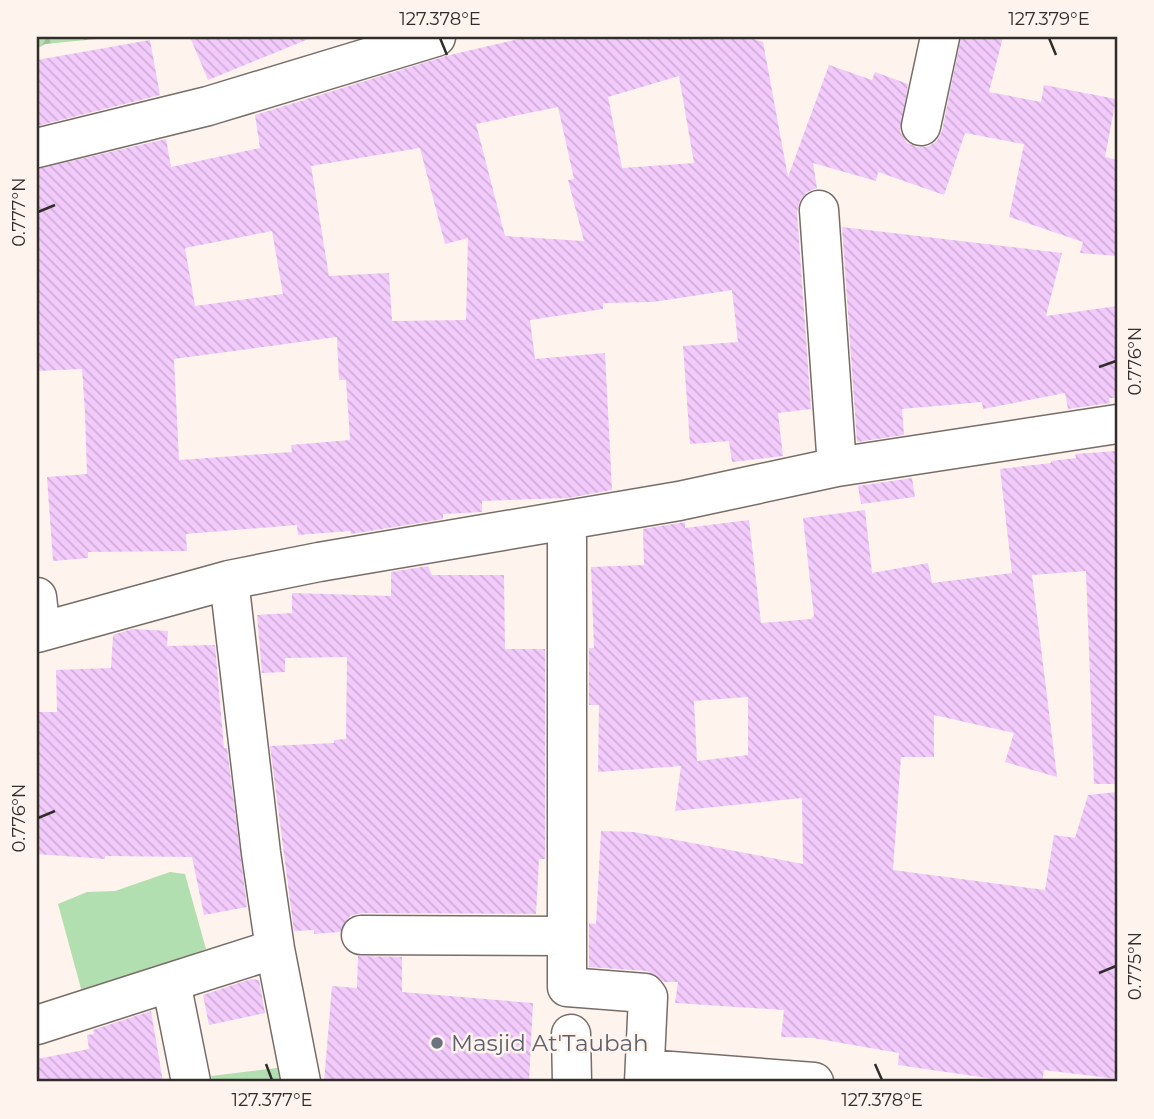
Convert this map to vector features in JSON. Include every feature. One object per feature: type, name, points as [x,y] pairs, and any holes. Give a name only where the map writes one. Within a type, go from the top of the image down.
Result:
[{"type":"street","points":[[37,148],[208,106],[436,37]]},
{"type":"street","points":[[921,126],[940,37]]},
{"type":"street","points":[[819,210],[837,467]]},
{"type":"street","points":[[38,621],[229,580],[679,501],[837,467],[1117,424]]},
{"type":"street","points":[[567,521],[567,987],[639,991],[647,994],[644,1076],[814,1082]]},
{"type":"street","points":[[229,580],[249,765],[275,949],[302,1082]]},
{"type":"street","points":[[361,935],[567,936]]},
{"type":"street","points":[[37,1025],[275,949]]},
{"type":"street","points":[[171,982],[191,1082]]},
{"type":"street","points":[[571,1034],[572,1082]]},
{"type":"green space","points":[[37,37],[97,39],[45,44],[37,49]]},
{"type":"green space","points":[[170,872],[185,874],[206,949],[83,996],[58,904],[87,892],[115,891]]},
{"type":"green space","points":[[293,1066],[296,1082],[213,1082],[211,1076]]},
{"type":"building","points":[[190,37],[311,37],[311,38],[208,80]]},
{"type":"building","points":[[527,37],[747,37],[763,42],[788,177],[829,65],[872,80],[875,72],[908,84],[900,132],[907,143],[927,147],[937,141],[942,131],[961,37],[1003,37],[989,92],[1041,102],[1044,85],[1116,99],[1105,157],[1117,160],[1117,256],[1080,253],[1083,242],[1009,217],[1024,144],[965,133],[944,195],[878,172],[876,181],[813,163],[817,188],[807,192],[800,200],[797,212],[811,409],[778,413],[783,456],[732,462],[729,441],[690,444],[683,346],[738,342],[732,290],[653,302],[603,303],[603,309],[530,320],[535,359],[605,353],[612,490],[568,498],[482,501],[482,512],[443,514],[443,519],[351,534],[350,531],[298,535],[297,525],[186,534],[187,551],[88,552],[88,558],[53,561],[47,477],[87,474],[85,413],[82,369],[37,371],[37,169],[166,139],[171,167],[260,148],[255,115],[446,56]],"holes":[[[679,76],[694,163],[622,168],[608,97]],[[558,107],[574,179],[568,180],[584,241],[505,236],[476,124]],[[420,148],[445,244],[468,238],[466,320],[392,321],[389,273],[329,276],[311,166]],[[272,231],[283,294],[195,306],[185,248]],[[337,337],[339,380],[346,380],[350,440],[291,445],[292,452],[179,460],[174,359]]]},
{"type":"building","points":[[150,40],[160,95],[37,126],[37,60]]},
{"type":"building","points":[[842,227],[1062,253],[1046,316],[1117,306],[1117,398],[1109,398],[1110,403],[1068,409],[1065,393],[983,409],[982,402],[902,409],[904,435],[857,442]]},
{"type":"building","points":[[1117,451],[1117,784],[1094,784],[1086,571],[1032,575],[1057,777],[1005,762],[1014,733],[934,715],[934,757],[901,757],[893,870],[1045,890],[1054,835],[1075,838],[1088,795],[1117,792],[1117,1079],[1044,1070],[1042,1082],[1015,1082],[898,1065],[899,1053],[813,1038],[781,1037],[784,1010],[675,1003],[678,982],[664,982],[647,971],[589,967],[589,923],[596,924],[601,831],[634,832],[803,864],[802,798],[675,811],[681,766],[598,772],[599,705],[589,705],[589,648],[594,648],[591,567],[644,565],[643,529],[685,522],[685,528],[749,520],[761,623],[811,619],[814,616],[803,518],[865,510],[872,573],[928,563],[932,583],[1012,573],[1000,469],[1076,458],[1075,454]],"holes":[[[748,697],[748,755],[697,761],[694,701]]]},
{"type":"building","points":[[912,478],[915,497],[861,504],[858,486]]},
{"type":"building","points":[[428,566],[432,575],[504,575],[505,649],[545,649],[545,859],[539,859],[536,914],[361,913],[350,916],[340,932],[314,934],[314,930],[294,931],[270,746],[334,743],[334,740],[346,739],[347,657],[285,658],[285,672],[262,673],[257,615],[292,613],[292,593],[391,596],[391,572]]},
{"type":"building","points":[[132,629],[168,631],[167,646],[215,645],[224,748],[227,748],[247,907],[204,915],[192,857],[105,856],[105,859],[37,854],[37,712],[57,712],[56,670],[111,668],[113,635]]},
{"type":"building","name":"Masjid At'Taubah","points":[[358,956],[402,957],[402,992],[533,1003],[529,1082],[324,1082],[332,986],[357,988]]},
{"type":"building","points":[[251,979],[259,980],[265,1013],[209,1025],[203,995]]},
{"type":"building","points":[[151,1011],[163,1082],[37,1082],[37,1059],[89,1049],[87,1035],[94,1034],[93,1030]]},
{"type":"place","name":"Masjid At'Taubah","points":[[437,1043]]}]
